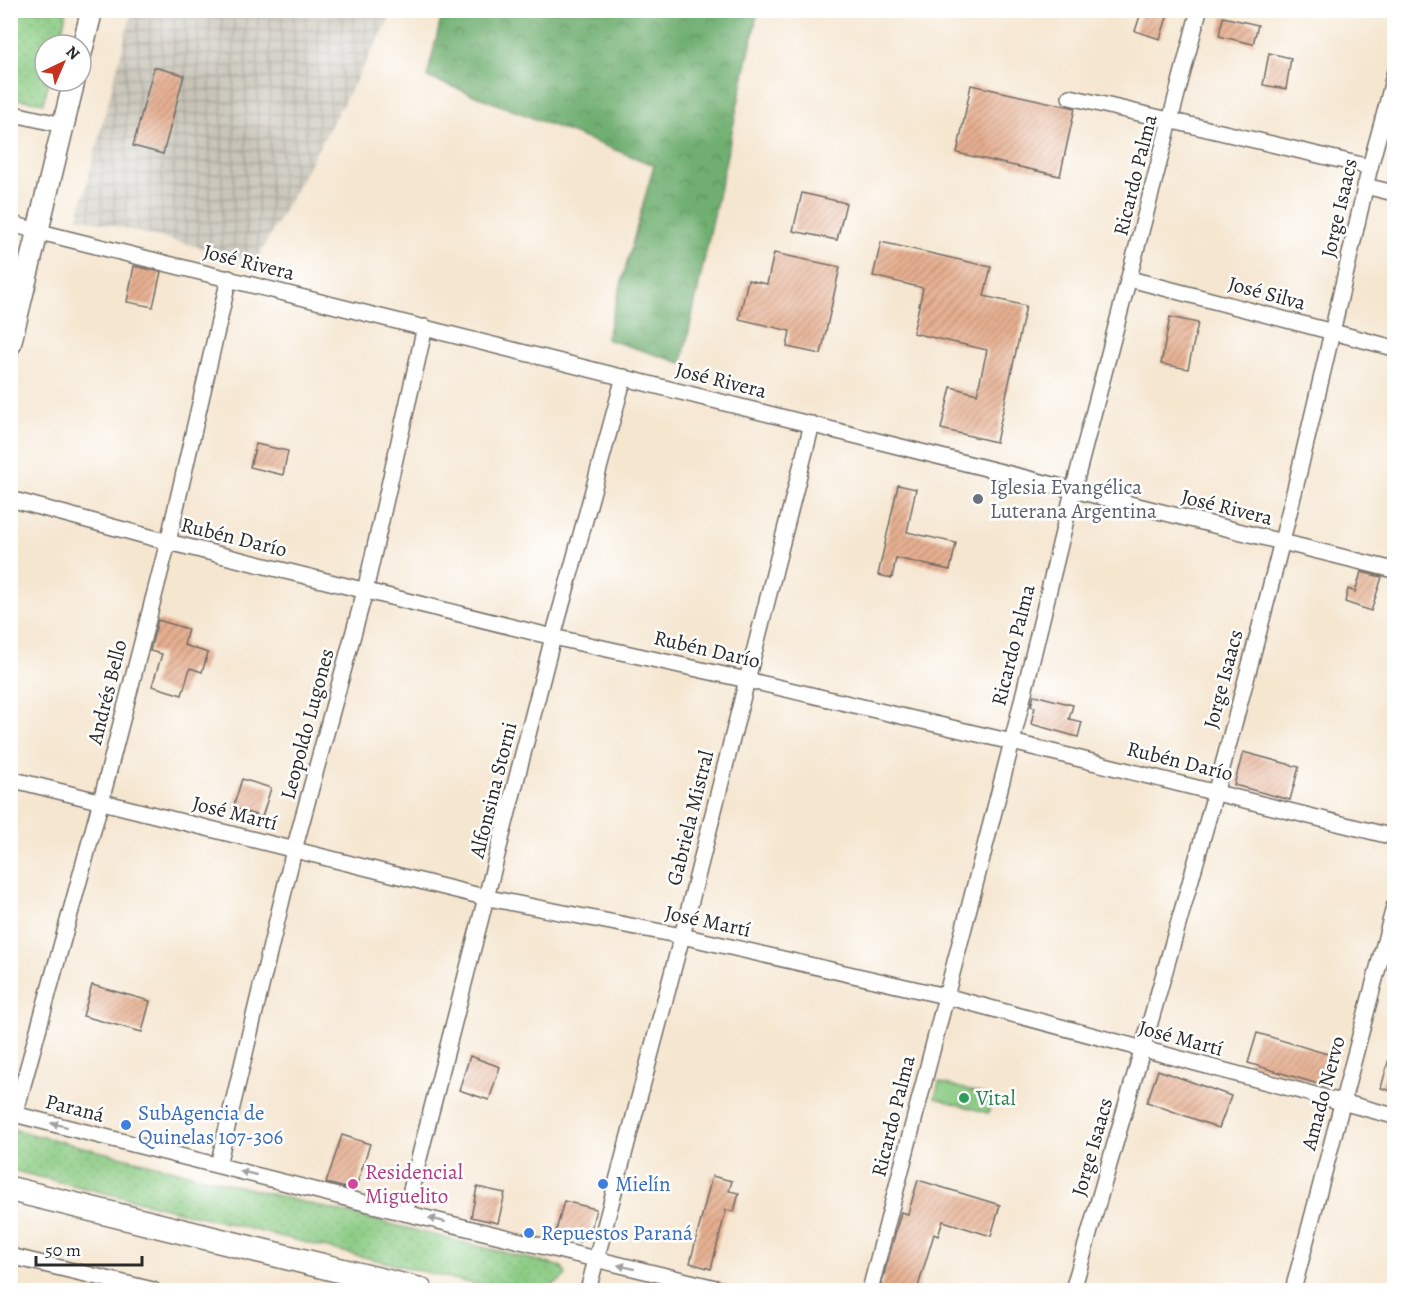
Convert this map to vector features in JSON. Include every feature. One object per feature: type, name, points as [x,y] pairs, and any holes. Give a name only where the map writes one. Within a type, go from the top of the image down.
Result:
[{"type":"highway","points":[[10,1189],[420,1290]]},
{"type":"main road","points":[[86,33],[92,10]]},
{"type":"main road","points":[[10,345],[71,93]]},
{"type":"street","name":"Ricardo Palma","points":[[870,1290],[1012,742],[1072,491],[1130,279],[1198,10]]},
{"type":"street","name":"Jorge Isaacs","points":[[1073,1290],[1215,791],[1282,542],[1333,332],[1365,186],[1395,74]]},
{"type":"street","points":[[1070,97],[1370,167]]},
{"type":"street","points":[[10,113],[63,124]]},
{"type":"street","points":[[1365,186],[1395,193]]},
{"type":"street","name":"José Rivera","points":[[10,223],[1072,491],[1395,570]]},
{"type":"street","name":"Andrés Bello","points":[[13,1114],[101,801],[168,542],[229,278]]},
{"type":"street","name":"José Silva","points":[[1130,279],[1395,348]]},
{"type":"street","name":"Leopoldo Lugones","points":[[218,1165],[294,850],[365,591],[425,327]]},
{"type":"street","name":"Alfonsina Storni","points":[[405,1213],[488,898],[553,637],[624,377]]},
{"type":"street","name":"Gabriela Mistral","points":[[588,1290],[682,936],[812,424]]},
{"type":"street","name":"Rubén Darío","points":[[10,499],[168,542],[553,637],[1012,742],[1395,837]]},
{"type":"street","name":"José Martí","points":[[10,778],[488,898],[682,936],[945,996],[1395,1116]]},
{"type":"street","name":"Amado Nervo","points":[[1293,1290],[1395,907]]},
{"type":"street","name":"Paraná","points":[[13,1114],[405,1213],[724,1290]]},
{"type":"street","points":[[10,1256],[153,1290]]},
{"type":"shaded area","points":[[132,11],[394,11],[256,261],[78,217]]},
{"type":"green space","points":[[10,11],[67,11],[61,33],[33,33],[33,93],[46,93],[43,103],[11,98]]},
{"type":"green space","points":[[443,11],[758,11],[682,363],[606,339],[654,165],[427,77]]},
{"type":"green space","name":"Vital","points":[[939,1082],[993,1097],[988,1113],[935,1098]]},
{"type":"green space","points":[[11,1129],[562,1267],[566,1275],[551,1286],[534,1290],[498,1290],[11,1170]]},
{"type":"building","points":[[1142,10],[1157,10],[1168,14],[1160,39],[1135,31]]},
{"type":"building","points":[[1223,17],[1258,25],[1253,44],[1219,36]]},
{"type":"building","points":[[1269,53],[1291,58],[1286,89],[1263,85]]},
{"type":"building","points":[[154,67],[184,75],[163,154],[133,146]]},
{"type":"building","points":[[971,85],[1075,108],[1060,176],[957,153]]},
{"type":"building","points":[[802,193],[846,203],[837,240],[793,231]]},
{"type":"building","points":[[881,242],[991,267],[984,296],[1026,306],[996,442],[941,429],[951,387],[977,394],[987,350],[913,333],[923,288],[873,276]]},
{"type":"building","points":[[774,253],[840,267],[821,354],[787,347],[790,331],[739,319],[748,280],[767,284]]},
{"type":"building","points":[[134,266],[161,272],[153,307],[127,302]]},
{"type":"building","points":[[1170,317],[1198,323],[1188,369],[1161,364]]},
{"type":"building","points":[[256,444],[288,451],[283,475],[250,467]]},
{"type":"building","points":[[898,485],[916,489],[907,532],[956,543],[950,570],[896,558],[892,578],[878,575]]},
{"type":"building","points":[[1361,572],[1382,577],[1371,611],[1345,602],[1348,589],[1355,592]]},
{"type":"building","points":[[158,620],[188,629],[184,645],[208,653],[202,672],[190,668],[182,695],[152,686],[162,654],[150,651]]},
{"type":"building","points":[[1034,695],[1073,705],[1069,719],[1082,722],[1078,737],[1031,724],[1035,707],[1031,706]]},
{"type":"building","points":[[1243,752],[1299,767],[1290,800],[1234,785]]},
{"type":"building","points":[[242,779],[271,788],[262,817],[233,808]]},
{"type":"building","points":[[92,985],[150,1001],[142,1032],[83,1016]]},
{"type":"building","points":[[1257,1033],[1334,1056],[1325,1086],[1248,1063]]},
{"type":"building","points":[[1391,1051],[1395,1051],[1395,1092],[1381,1088]]},
{"type":"building","points":[[470,1056],[500,1067],[489,1100],[459,1090]]},
{"type":"building","points":[[1158,1070],[1231,1096],[1219,1128],[1147,1102]]},
{"type":"building","points":[[342,1135],[370,1144],[355,1190],[326,1183]]},
{"type":"building","points":[[712,1176],[732,1181],[729,1191],[739,1193],[734,1212],[726,1210],[711,1269],[690,1263]]},
{"type":"building","points":[[918,1180],[1000,1205],[991,1236],[943,1221],[938,1236],[934,1234],[917,1290],[880,1290],[901,1212],[908,1214]]},
{"type":"building","points":[[477,1187],[505,1193],[498,1223],[471,1217]]},
{"type":"building","points":[[564,1201],[596,1209],[590,1233],[580,1242],[555,1235]]},
{"type":"place","name":"Iglesia Evangélica Luterana Argentina","points":[[978,499]]},
{"type":"place","name":"Vital","points":[[964,1098]]},
{"type":"place","name":"SubAgencia de Quinelas 107-306","points":[[126,1125]]},
{"type":"place","name":"Residencial Miguelito","points":[[353,1184]]},
{"type":"place","name":"Mielín","points":[[603,1184]]},
{"type":"place","name":"Repuestos Paraná","points":[[529,1233]]}]
